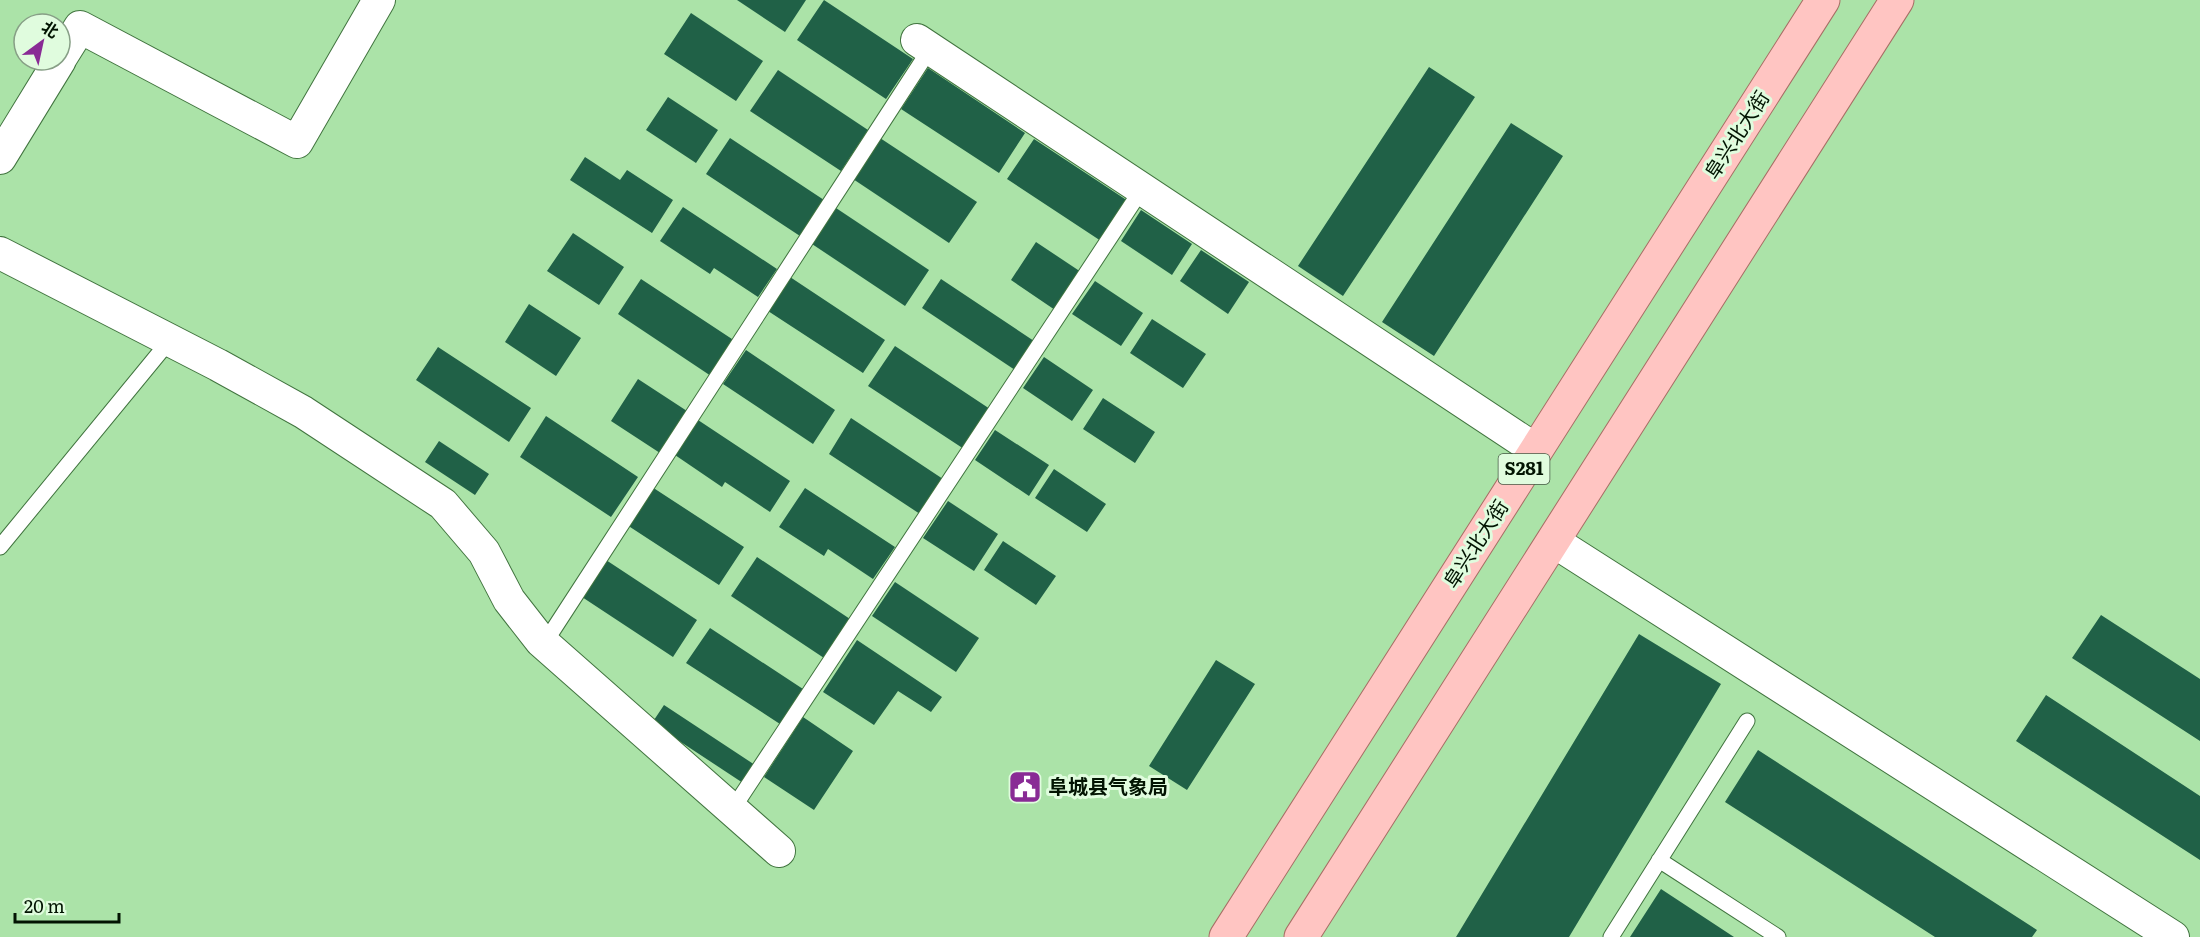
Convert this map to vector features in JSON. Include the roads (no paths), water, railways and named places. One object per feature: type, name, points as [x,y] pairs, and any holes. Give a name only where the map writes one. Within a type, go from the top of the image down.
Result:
[{"type":"main road","name":"阜兴北大街","points":[[1226,937],[1823,0]]},
{"type":"main road","points":[[1301,937],[1897,0]]},
{"type":"street","points":[[72,40],[80,27],[297,142],[379,0]]},
{"type":"street","points":[[923,45],[1536,450]]},
{"type":"street","points":[[0,158],[53,72]]},
{"type":"street","points":[[0,253],[170,340],[303,412],[443,504],[484,552],[509,600],[544,644],[779,851]]},
{"type":"street","points":[[1552,541],[2174,937]]},
{"type":"lane","points":[[544,644],[923,45]]},
{"type":"lane","points":[[732,810],[1142,189]]},
{"type":"lane","points":[[0,547],[170,340]]},
{"type":"lane","points":[[1611,937],[1747,721]]},
{"type":"lane","points":[[1659,860],[1778,937]]},
{"type":"place","name":"阜城县气象局","points":[[1025,787]]}]
